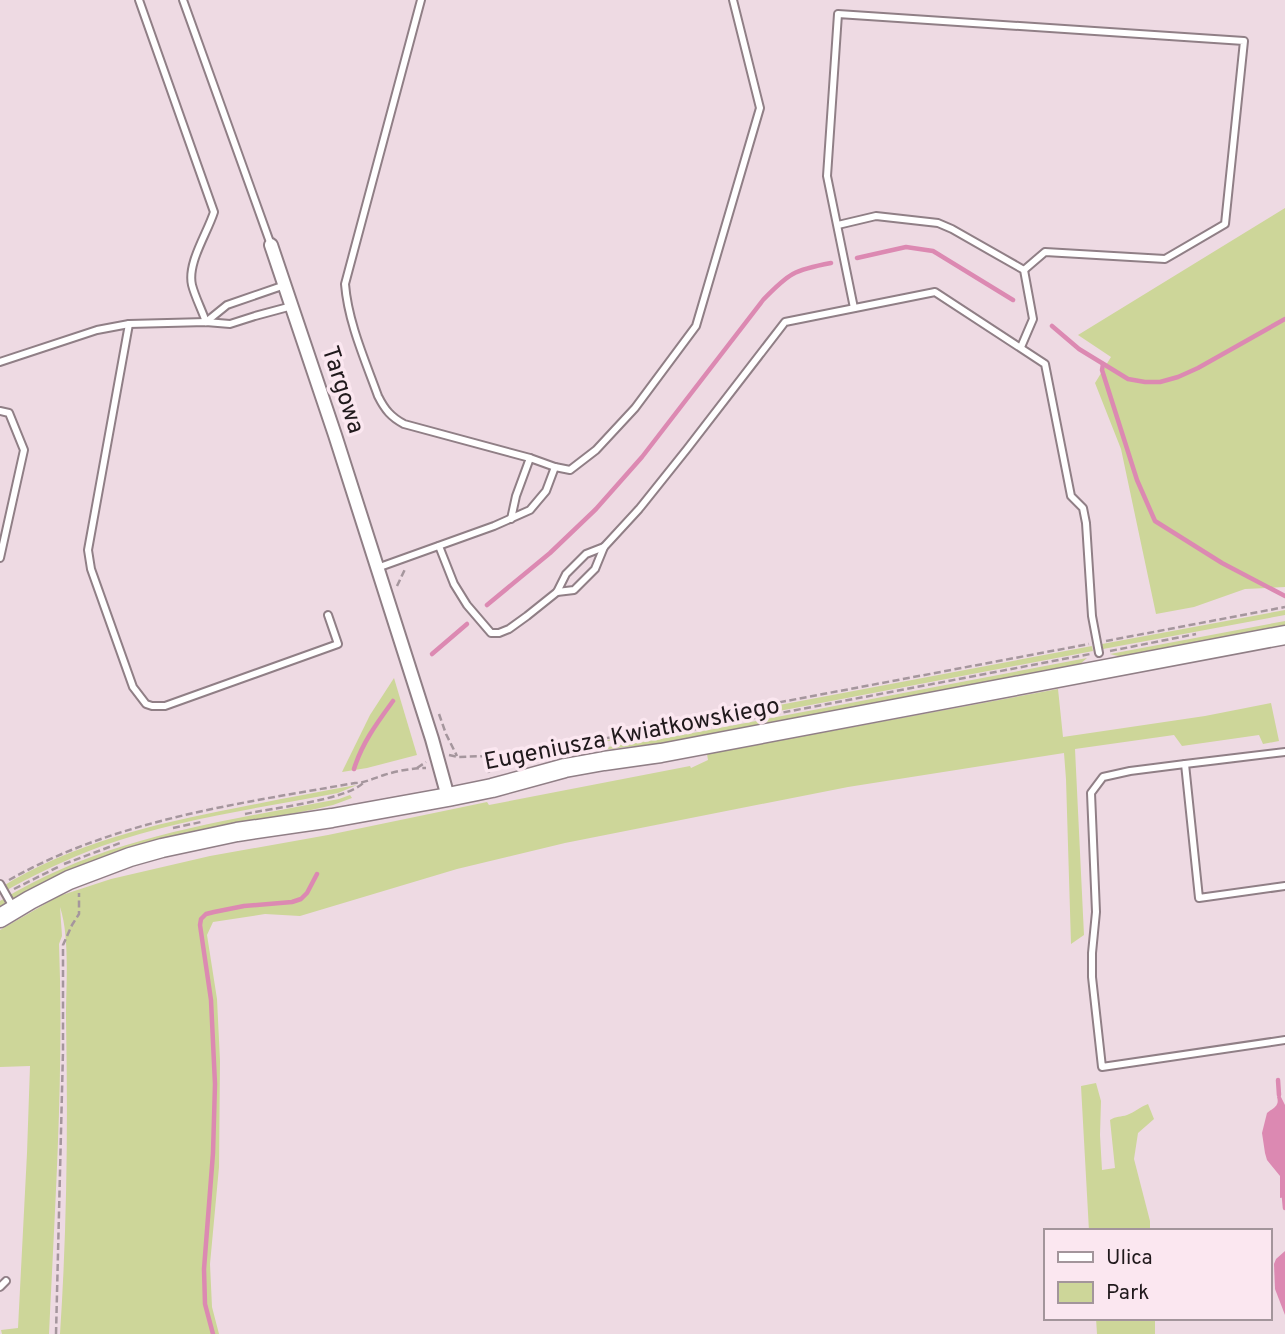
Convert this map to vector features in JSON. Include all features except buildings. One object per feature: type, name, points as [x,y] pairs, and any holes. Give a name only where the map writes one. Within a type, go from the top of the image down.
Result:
[{"type":"main road","name":"Eugeniusza Kwiatkowskiego","points":[[7,913],[74,878],[130,857],[237,832],[448,797],[604,761],[661,753],[1285,635]]},
{"type":"street","name":"Targowa","points":[[271,245],[332,426],[448,797]]},
{"type":"lane","points":[[139,0],[214,212],[194,259],[191,284],[206,322]]},
{"type":"lane","name":"Targowa","points":[[183,0],[271,245]]},
{"type":"lane","points":[[421,0],[345,284],[350,316],[378,396],[391,417],[404,424],[570,470],[596,450],[635,408],[696,326],[760,108],[733,0]]},
{"type":"lane","points":[[854,308],[827,176],[838,14],[1244,41],[1225,224],[1165,259],[1045,252],[1024,271]]},
{"type":"lane","points":[[838,225],[877,216],[938,223],[1024,271],[1033,319],[1021,347]]},
{"type":"lane","points":[[206,322],[227,305],[285,285]]},
{"type":"lane","points":[[557,592],[574,590],[595,569],[604,547],[639,509],[785,322],[935,292],[1045,364],[1071,496],[1083,508],[1086,523],[1092,616],[1098,653]]},
{"type":"lane","points":[[0,362],[80,334],[129,324],[230,324],[292,306]]},
{"type":"lane","points":[[129,324],[88,550],[91,569],[133,687],[146,704],[164,706],[338,644],[328,615]]},
{"type":"lane","points":[[0,411],[9,413],[24,450],[0,558]]},
{"type":"lane","points":[[511,519],[530,458]]},
{"type":"lane","points":[[377,568],[530,510],[546,491],[555,467]]},
{"type":"lane","points":[[439,546],[454,584],[467,605],[491,633],[509,629],[557,592],[566,574],[586,554],[604,547]]},
{"type":"lane","points":[[1285,752],[1130,771],[1103,777],[1091,793],[1096,912],[1092,977],[1102,1067],[1285,1040]]},
{"type":"lane","points":[[1185,764],[1199,898],[1285,886]]},
{"type":"lane","points":[[0,884],[7,913]]},
{"type":"lane","points":[[0,1287],[6,1281]]},
{"type":"path","points":[[446,734],[458,757],[516,755],[653,730],[680,720],[1285,607]]},
{"type":"path","points":[[665,736],[1196,635]]},
{"type":"path","points":[[580,744],[597,746]]},
{"type":"path","points":[[0,884],[80,845],[141,825],[291,794],[363,783],[417,768]]},
{"type":"path","points":[[56,1334],[63,945],[79,914],[79,889],[74,878]]},
{"type":"green space","points":[[1285,208],[1285,587],[1245,589],[1194,607],[1156,614],[1121,449],[1095,383],[1111,357],[1078,335]]},
{"type":"green space","points":[[1285,610],[1285,615],[1103,649],[1102,644]]},
{"type":"green space","points":[[1285,621],[1285,626],[1122,657],[1110,654]]},
{"type":"green space","points":[[1092,646],[1093,651],[653,735],[593,743],[648,734],[679,724]]},
{"type":"green space","points":[[1087,658],[1079,665],[671,742],[566,754],[491,769],[490,761],[516,761],[656,740]]},
{"type":"green space","points":[[394,678],[417,755],[342,772],[370,715]]},
{"type":"green space","points":[[1058,689],[1063,737],[1205,716],[1271,703],[1279,741],[1263,744],[1259,735],[1182,746],[1174,735],[1075,749],[1084,935],[1071,944],[1064,753],[848,787],[565,843],[457,869],[300,916],[265,914],[213,922],[207,935],[217,999],[220,1061],[219,1167],[210,1264],[212,1307],[219,1334],[60,1334],[66,1216],[67,976],[60,907],[60,1090],[49,1334],[2,1334],[1,1330],[18,1328],[30,1066],[0,1067],[0,930],[59,896],[111,879],[210,856],[487,802],[489,805],[690,766],[691,768],[708,760],[707,754]]},
{"type":"green space","points":[[357,785],[338,793],[160,828],[102,846],[63,862],[0,894],[0,888],[27,872],[114,837],[205,814]]},
{"type":"green space","points":[[350,795],[352,798],[333,805],[195,832],[119,852],[45,882],[0,908],[0,901],[40,879],[122,846],[207,824]]},
{"type":"green space","points":[[1096,1083],[1101,1101],[1102,1170],[1115,1168],[1110,1120],[1148,1104],[1154,1119],[1138,1133],[1134,1159],[1150,1229],[1089,1229],[1081,1086]]},
{"type":"green space","points":[[1096,1320],[1155,1320],[1155,1334],[1097,1334]]},
{"type":"shaded area","points":[[1280,1095],[1285,1105],[1285,1197],[1280,1198],[1280,1176],[1267,1160],[1262,1133],[1267,1113],[1277,1105],[1277,1097]]},
{"type":"shaded area","points":[[1285,1251],[1285,1315],[1275,1289],[1274,1264]]},
{"type":"waterway","points":[[857,258],[906,247],[933,251],[1013,300]]},
{"type":"waterway","points":[[487,605],[550,553],[596,509],[642,457],[772,291],[793,274],[831,263]]},
{"type":"waterway","points":[[1052,326],[1079,349],[1128,379],[1160,382],[1198,368],[1285,319]]},
{"type":"waterway","points":[[1103,364],[1102,370],[1137,480],[1155,521],[1222,563],[1285,596]]},
{"type":"waterway","points":[[432,654],[467,624]]},
{"type":"waterway","points":[[354,769],[366,742],[393,701]]},
{"type":"waterway","points":[[213,1334],[205,1304],[204,1269],[215,1084],[211,1000],[201,919],[206,914],[244,906],[301,899],[317,874]]},
{"type":"waterway","points":[[1278,1080],[1279,1095]]},
{"type":"waterway","points":[[1284,1197],[1285,1208]]}]
